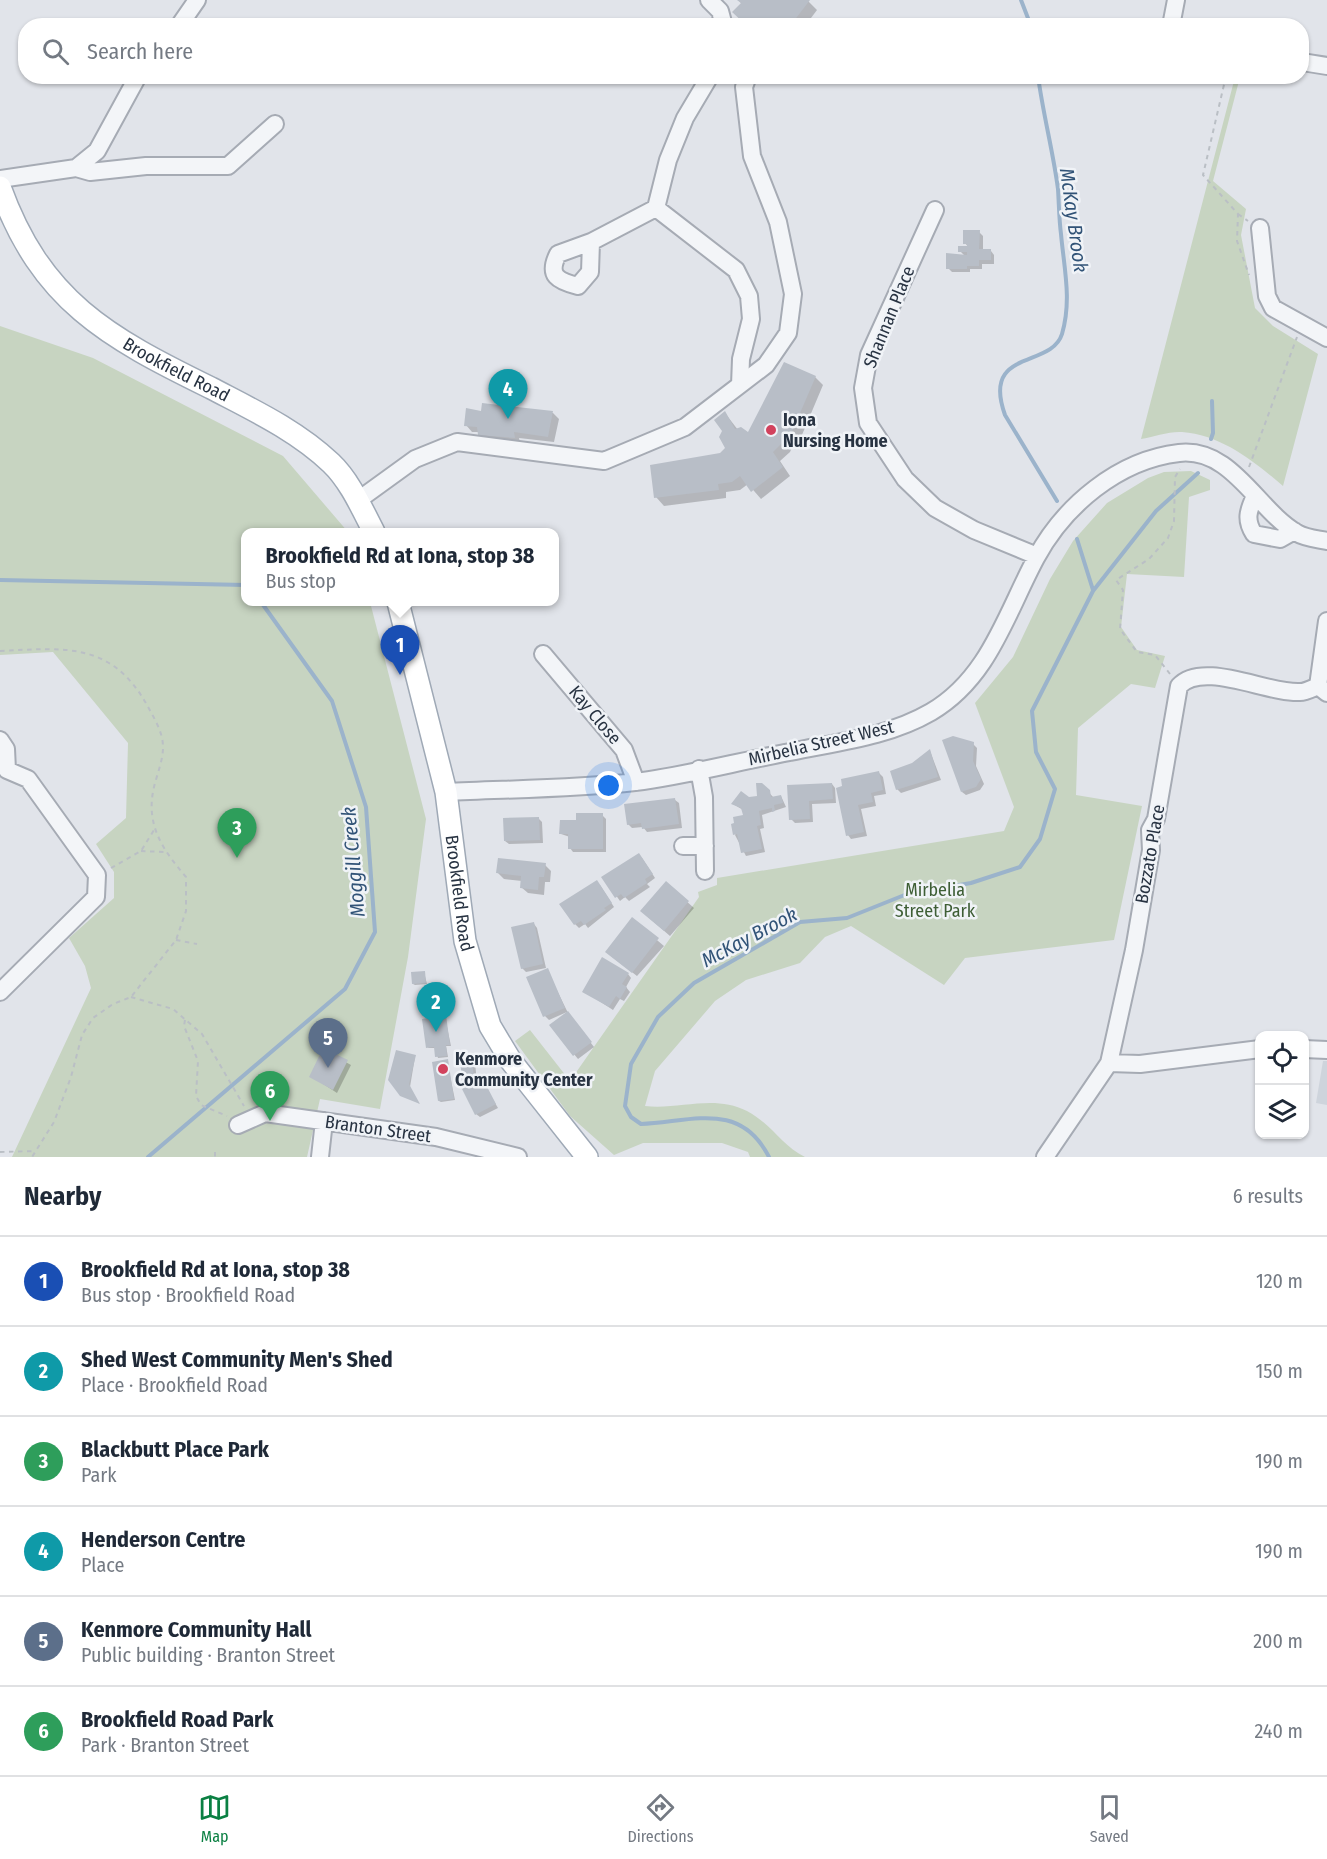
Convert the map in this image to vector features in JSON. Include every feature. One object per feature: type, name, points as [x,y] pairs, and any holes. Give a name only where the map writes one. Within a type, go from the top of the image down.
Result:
[{"type":"main road","name":"Brookfield Road","points":[[0,187],[11,217],[32,257],[64,295],[94,323],[150,357],[253,409],[298,436],[332,464],[372,528]]},
{"type":"main road","name":"Brookfield Road","points":[[399,606],[446,792],[465,941],[490,1026],[511,1061],[581,1155]]},
{"type":"street","points":[[185,18],[197,0]]},
{"type":"street","points":[[709,0],[720,11],[722,18]]},
{"type":"street","points":[[1173,18],[1176,0]]},
{"type":"street","points":[[1309,63],[1327,66]]},
{"type":"street","points":[[76,168],[97,151],[132,84]]},
{"type":"street","points":[[591,242],[656,208],[668,160],[685,118],[705,84]]},
{"type":"street","points":[[357,501],[415,459],[457,442],[604,461],[685,427],[766,365],[788,333],[793,294],[778,222],[752,156],[745,84]]},
{"type":"street","points":[[0,179],[76,168],[90,172],[146,166],[228,166],[275,124]]},
{"type":"street","points":[[656,208],[736,270],[750,297],[751,319],[741,359],[740,385]]},
{"type":"street","name":"Shannan Place","points":[[935,210],[869,355],[863,388],[868,423],[905,479],[935,508],[974,530],[1037,556]]},
{"type":"street","points":[[1260,228],[1267,296],[1273,308],[1327,338]]},
{"type":"street","name":"Mirbelia Street West","points":[[446,792],[636,782],[888,731],[932,711],[966,683],[986,659],[1003,630],[1037,556],[1064,519],[1105,479],[1152,457],[1182,452],[1211,459],[1236,474],[1255,496],[1294,531],[1327,541]]},
{"type":"street","points":[[1255,496],[1248,517],[1248,524],[1254,534],[1280,539],[1294,531]]},
{"type":"street","points":[[1179,686],[1185,680],[1202,676],[1300,692],[1323,689],[1327,621]]},
{"type":"street","name":"Kay Close","points":[[543,654],[624,750],[636,782]]},
{"type":"street","name":"Bozzato Place","points":[[1045,1157],[1109,1063],[1134,950],[1151,850],[1150,830],[1156,819],[1179,686]]},
{"type":"street","points":[[0,740],[6,749],[4,773],[28,779],[98,875],[96,897],[0,992]]},
{"type":"street","points":[[699,769],[704,797],[705,871]]},
{"type":"street","points":[[683,846],[705,846]]},
{"type":"street","points":[[1309,1049],[1327,1050]]},
{"type":"street","points":[[1109,1063],[1140,1064],[1255,1050]]},
{"type":"street","name":"Branton Street","points":[[238,1125],[265,1113],[436,1137],[518,1157]]},
{"type":"street","points":[[320,1157],[324,1121]]},
{"type":"path","points":[[1224,84],[1203,175],[1238,214],[1237,241],[1251,282]]},
{"type":"path","points":[[1250,462],[1298,335]]},
{"type":"path","points":[[1179,686],[1161,659],[1155,655],[1137,652],[1120,629],[1123,590],[1116,580],[1149,559],[1168,538],[1174,521],[1177,498],[1175,477],[1181,466]]},
{"type":"path","points":[[0,651],[62,648],[95,654],[120,669],[144,699],[158,723],[163,746],[161,764],[153,789],[151,815],[154,830],[164,852],[186,877],[186,911],[176,940],[131,997],[113,1004],[93,1018],[87,1026],[54,1122],[32,1157]]},
{"type":"path","points":[[98,875],[141,851],[154,830]]},
{"type":"path","points":[[141,851],[164,852]]},
{"type":"path","points":[[176,940],[196,944]]},
{"type":"path","points":[[131,997],[172,1009],[202,1034],[241,1101]]},
{"type":"path","points":[[185,1020],[184,1026],[198,1061],[196,1096],[201,1105],[226,1115],[238,1125]]},
{"type":"path","points":[[0,1152],[37,1151]]},
{"type":"path","points":[[215,1152],[215,1157]]},
{"type":"shaded area","points":[[1323,1061],[1327,1061],[1327,1105],[1316,1103]]},
{"type":"green space","points":[[1233,84],[1238,84],[1213,181],[1246,209],[1241,235],[1255,308],[1273,326],[1318,354],[1283,486],[1237,451],[1211,438],[1177,432],[1141,439]]},
{"type":"green space","points":[[0,326],[93,358],[283,456],[345,528],[241,528],[241,606],[371,606],[426,819],[408,957],[380,1109],[320,1099],[307,1157],[12,1157],[91,988],[85,966],[69,938],[114,898],[114,872],[96,844],[126,818],[128,743],[53,652],[0,655]]},
{"type":"green space","name":"Mirbelia Street Park","points":[[1191,471],[1210,480],[1210,490],[1189,497],[1184,577],[1127,574],[1121,627],[1137,650],[1165,656],[1155,688],[1131,684],[1078,728],[1076,795],[1142,806],[1114,940],[965,958],[944,985],[851,926],[825,937],[800,963],[746,980],[715,1001],[655,1071],[645,1106],[709,1103],[735,1106],[764,1122],[789,1147],[805,1157],[750,1157],[748,1152],[722,1143],[643,1143],[614,1155],[570,1116],[515,1041],[530,1030],[570,1081],[699,897],[698,892],[717,885],[717,878],[1004,831],[1014,807],[975,703],[1013,657],[1050,579],[1073,541],[1107,503],[1148,478],[1164,472]]},
{"type":"building","points":[[737,0],[810,0],[796,18],[738,18],[732,12],[741,3]]},
{"type":"building","points":[[963,230],[980,230],[979,249],[991,249],[991,260],[979,260],[979,266],[967,266],[967,269],[946,269],[946,253],[967,255],[967,252],[958,252],[958,246],[967,246],[963,244]]},
{"type":"building","name":"Iona Nursing Home","points":[[784,362],[816,376],[791,434],[786,433],[782,443],[773,452],[783,467],[751,492],[740,476],[732,482],[718,484],[719,490],[654,498],[650,465],[720,453],[725,448],[719,437],[722,431],[714,420],[725,411],[735,429],[741,427],[748,432]]},
{"type":"building","points":[[482,403],[553,411],[548,437],[514,432],[515,438],[478,435],[477,427],[464,426],[466,408],[481,411]]},
{"type":"building","points":[[953,736],[974,742],[973,761],[981,779],[976,787],[961,792],[942,740]]},
{"type":"building","points":[[930,749],[938,777],[896,790],[890,771],[912,763]]},
{"type":"building","points":[[879,771],[883,790],[871,793],[873,802],[858,805],[864,832],[846,836],[836,788],[842,786],[841,779]]},
{"type":"building","points":[[756,783],[762,783],[770,790],[771,797],[781,795],[783,803],[774,805],[775,811],[772,812],[772,808],[759,811],[761,825],[757,826],[762,849],[741,853],[737,834],[733,835],[731,824],[734,823],[733,817],[743,815],[741,808],[731,804],[741,791],[749,797],[757,796]]},
{"type":"building","points":[[832,783],[833,799],[809,801],[810,819],[789,820],[787,785]]},
{"type":"building","points":[[675,798],[679,824],[642,829],[641,823],[627,825],[624,804]]},
{"type":"building","points":[[576,813],[603,813],[603,849],[568,849],[568,834],[559,834],[560,820],[576,820]]},
{"type":"building","points":[[539,817],[540,840],[504,841],[503,818]]},
{"type":"building","points":[[639,853],[653,874],[645,879],[647,883],[624,898],[621,894],[615,898],[601,877]]},
{"type":"building","points":[[498,858],[546,863],[544,877],[539,877],[538,890],[520,888],[521,876],[496,873]]},
{"type":"building","points":[[597,880],[612,903],[584,925],[581,921],[574,925],[559,904]]},
{"type":"building","points":[[666,881],[689,901],[664,931],[640,911]]},
{"type":"building","points":[[632,917],[659,938],[632,973],[605,952]]},
{"type":"building","points":[[534,922],[543,964],[521,969],[511,927]]},
{"type":"building","points":[[602,957],[629,973],[622,984],[627,987],[620,999],[616,996],[609,1007],[582,992]]},
{"type":"building","points":[[548,968],[565,1008],[543,1017],[526,977]]},
{"type":"building","points":[[425,971],[426,983],[412,984],[411,972]]},
{"type":"building","points":[[568,1011],[592,1042],[573,1056],[549,1025]]},
{"type":"building","points":[[446,1015],[450,1045],[446,1045],[447,1056],[435,1057],[434,1047],[426,1048],[422,1019]]},
{"type":"building","points":[[323,1048],[348,1060],[333,1090],[309,1077]]},
{"type":"building","points":[[396,1050],[416,1055],[409,1084],[420,1104],[400,1096],[388,1080]]},
{"type":"building","points":[[472,1058],[474,1079],[462,1080],[460,1059]]},
{"type":"building","points":[[448,1059],[454,1099],[438,1101],[432,1062]]},
{"type":"building","points":[[483,1079],[496,1104],[475,1115],[462,1089]]},
{"type":"waterway","name":"McKay Brook","points":[[1021,0],[1028,18]]},
{"type":"waterway","name":"McKay Brook","points":[[1039,84],[1058,189],[1066,284],[1065,321],[1062,334],[1055,345],[1010,369],[1002,379],[1000,394],[1005,415],[1057,501]]},
{"type":"waterway","points":[[1211,439],[1213,433],[1212,401]]},
{"type":"waterway","name":"McKay Brook","points":[[769,1157],[757,1139],[744,1128],[729,1121],[713,1118],[641,1124],[631,1117],[625,1106],[631,1064],[658,1017],[694,983],[800,922],[847,918],[907,894],[971,883],[1020,867],[1040,839],[1055,789],[1036,752],[1032,711],[1093,591],[1156,511],[1198,473]]},
{"type":"waterway","name":"McKay Brook","points":[[1077,539],[1093,590]]},
{"type":"waterway","name":"Moggill Creek","points":[[0,580],[241,585]]},
{"type":"waterway","name":"Moggill Creek","points":[[148,1157],[345,989],[375,932],[366,807],[332,701],[264,606]]},
{"type":"place","name":"Henderson Centre","points":[[508,419]]},
{"type":"place","name":"Iona Nursing Home","points":[[771,430]]},
{"type":"place","name":"Brookfield Rd at Iona, stop 38","points":[[400,675]]},
{"type":"place","name":"Blackbutt Place Park","points":[[237,858]]},
{"type":"place","name":"Shed West Community Men's Shed","points":[[436,1032]]},
{"type":"place","name":"Kenmore Community Hall","points":[[328,1068]]},
{"type":"place","name":"Kenmore Community Center","points":[[443,1069]]},
{"type":"place","name":"Brookfield Road Park","points":[[270,1121]]}]
